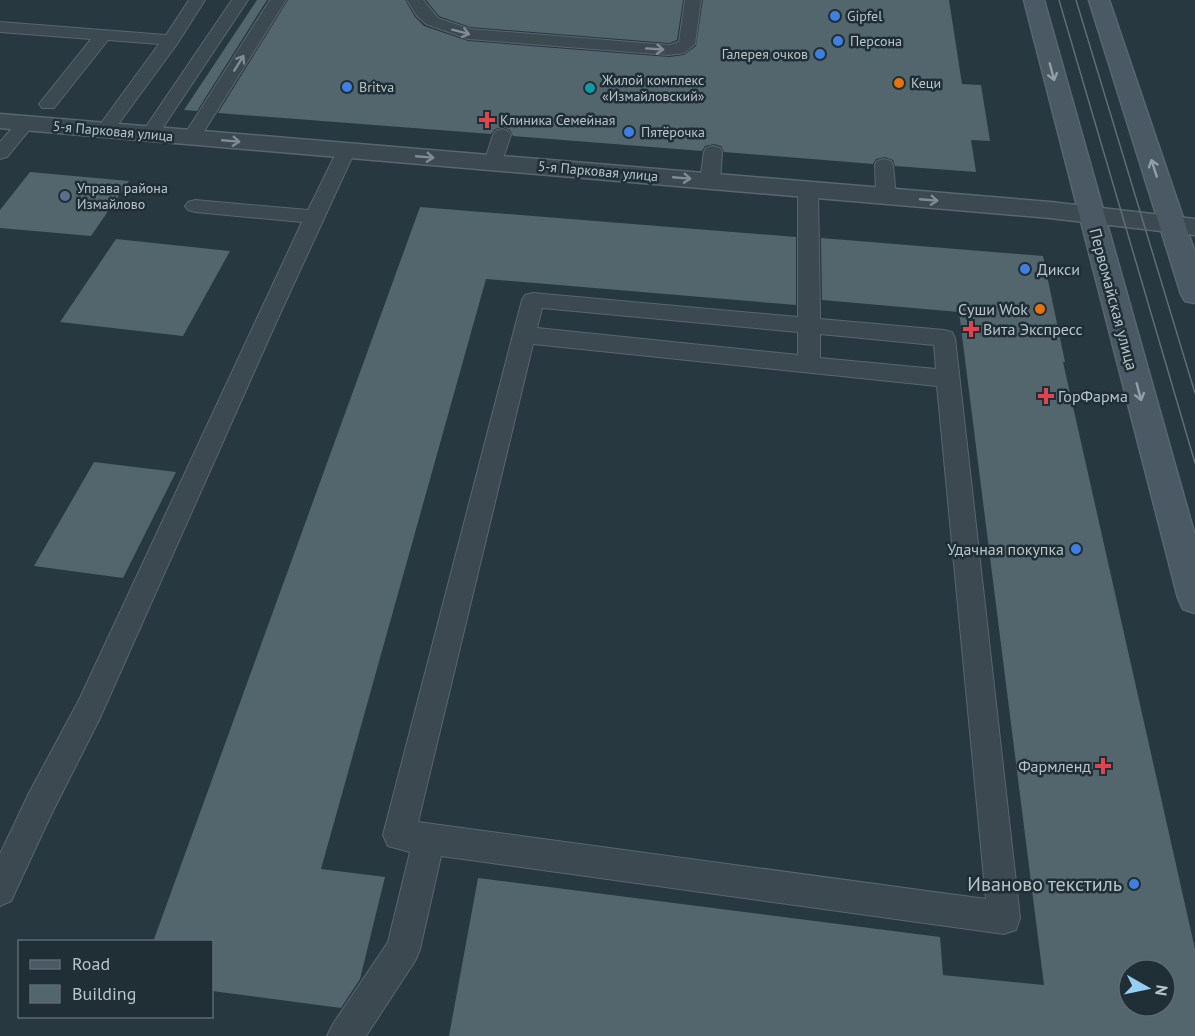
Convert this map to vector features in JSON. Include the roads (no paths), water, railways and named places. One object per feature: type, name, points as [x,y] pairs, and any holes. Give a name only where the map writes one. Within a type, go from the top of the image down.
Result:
[{"type":"main road","name":"Первомайская улица","points":[[1034,0],[1195,598]]},
{"type":"main road","points":[[1099,0],[1183,225],[1195,294]]},
{"type":"street","name":"5-я Парковая улица","points":[[0,121],[808,189],[1090,214],[1183,225]]},
{"type":"lane","points":[[105,130],[171,40],[197,0]]},
{"type":"lane","points":[[150,134],[240,0]]},
{"type":"lane","points":[[192,137],[278,0]]},
{"type":"lane","points":[[415,0],[423,13],[432,21],[468,34],[669,50],[678,49],[687,44],[693,0]]},
{"type":"lane","points":[[0,27],[171,40]]},
{"type":"lane","points":[[48,104],[103,35]]},
{"type":"lane","points":[[0,153],[26,123]]},
{"type":"lane","points":[[493,163],[502,135]]},
{"type":"lane","points":[[0,890],[40,804],[89,710],[268,316],[346,151]]},
{"type":"lane","points":[[710,181],[713,152]]},
{"type":"lane","points":[[884,165],[886,196]]},
{"type":"lane","points":[[808,189],[808,365]]},
{"type":"lane","points":[[195,206],[316,217]]},
{"type":"lane","points":[[533,300],[944,338],[1004,918],[399,835],[524,335],[533,300]]},
{"type":"lane","points":[[524,335],[947,379]]},
{"type":"lane","points":[[345,1036],[403,949],[429,839]]},
{"type":"tram line","points":[[1059,0],[1195,463]]},
{"type":"tram line","points":[[1076,0],[1195,393]]},
{"type":"place","name":"Gipfel","points":[[835,16]]},
{"type":"place","name":"Персона","points":[[838,41]]},
{"type":"place","name":"Галерея очков","points":[[820,54]]},
{"type":"place","name":"Кеци","points":[[899,83]]},
{"type":"place","name":"Britva","points":[[347,87]]},
{"type":"place","name":"Жилой комплекс «Измайловский»","points":[[590,88]]},
{"type":"place","name":"Клиника Семейная","points":[[487,120]]},
{"type":"place","name":"Пятёрочка","points":[[629,132]]},
{"type":"place","name":"Управа района Измайлово","points":[[65,196]]},
{"type":"place","name":"Дикси","points":[[1025,269]]},
{"type":"place","name":"Суши Wok","points":[[1040,309]]},
{"type":"place","name":"Вита Экспресс","points":[[971,329]]},
{"type":"place","name":"ГорФарма","points":[[1046,396]]},
{"type":"place","name":"Удачная покупка","points":[[1076,549]]},
{"type":"place","name":"Фармленд","points":[[1103,766]]},
{"type":"place","name":"Иваново текстиль","points":[[1134,884]]}]
